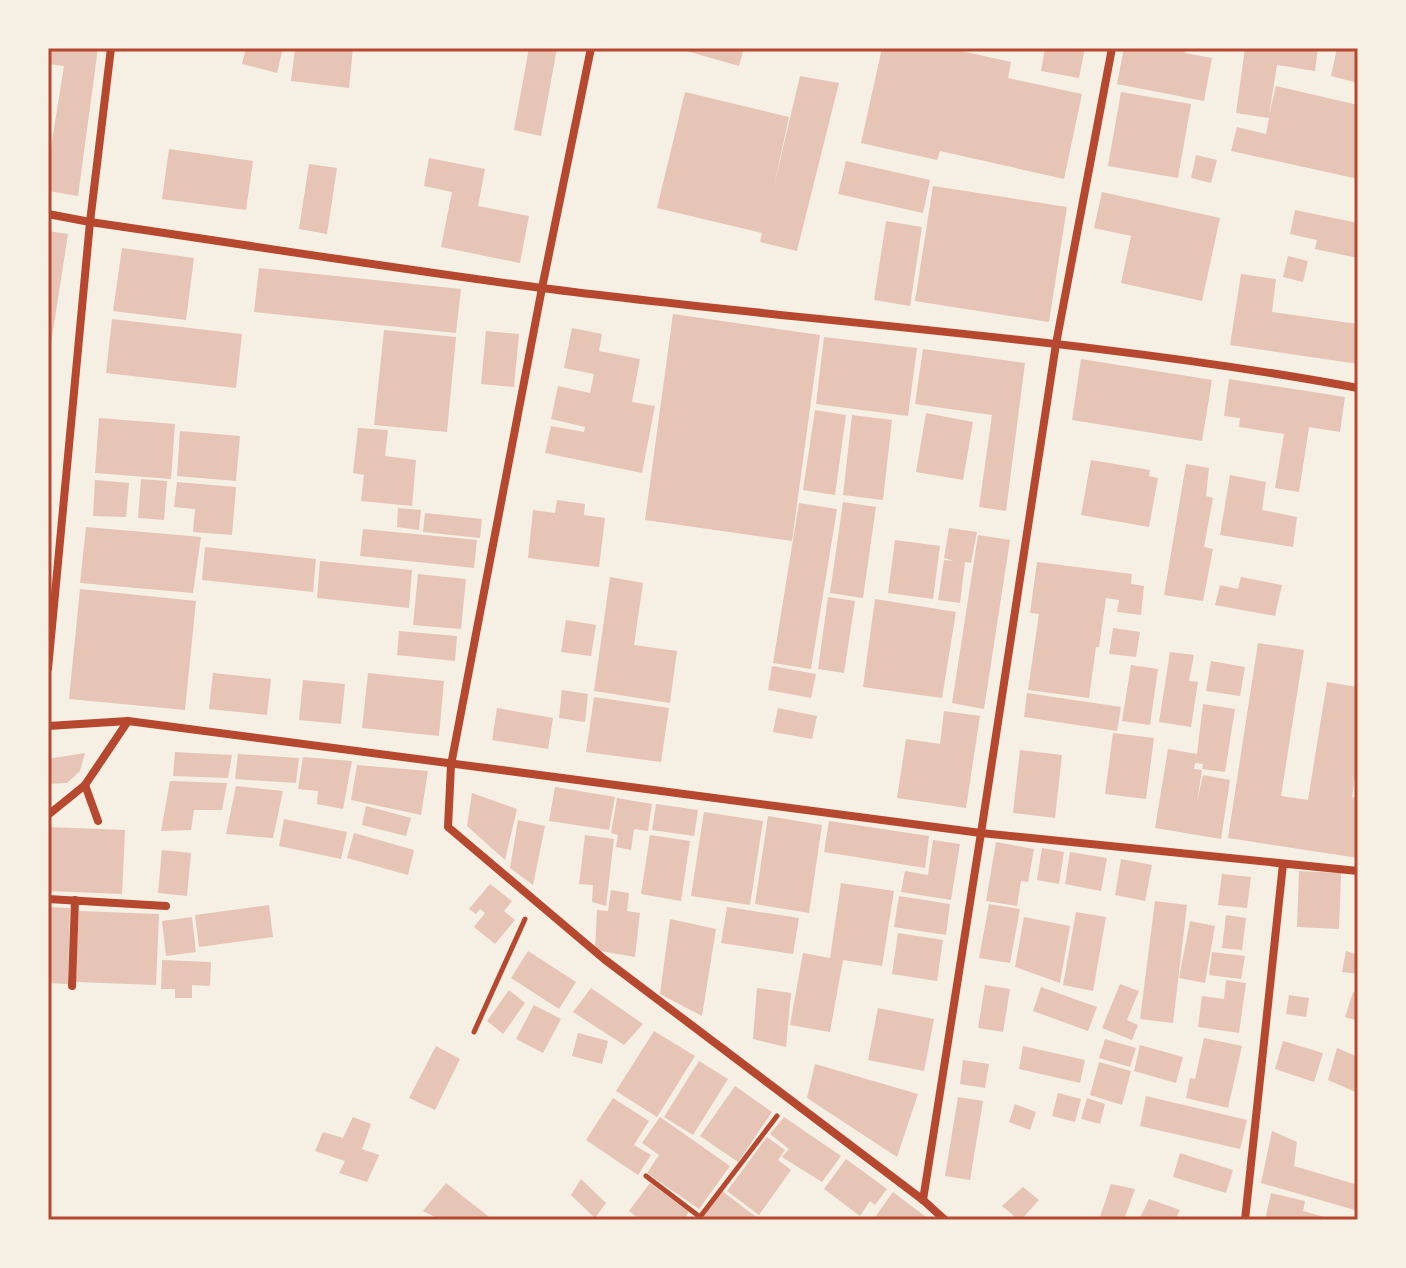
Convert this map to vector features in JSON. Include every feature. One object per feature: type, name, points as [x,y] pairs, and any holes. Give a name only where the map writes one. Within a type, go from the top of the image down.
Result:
[{"type":"street","points":[[48,669],[90,222],[111,48]]},
{"type":"street","points":[[591,48],[451,765],[448,827],[604,959],[923,1200],[945,1220]]},
{"type":"street","points":[[923,1200],[1056,344],[1112,48]]},
{"type":"street","points":[[48,214],[542,288],[1056,344],[1269,371],[1358,388]]},
{"type":"street","points":[[48,815],[85,785],[128,721]]},
{"type":"street","points":[[48,726],[128,721],[981,833],[1358,871]]},
{"type":"street","points":[[85,785],[98,821]]},
{"type":"street","points":[[1245,1220],[1283,864]]},
{"type":"street","points":[[48,899],[166,906]]},
{"type":"street","points":[[72,986],[75,900]]},
{"type":"path","points":[[474,1032],[534,900]]},
{"type":"path","points":[[646,1176],[700,1217],[790,1099]]},
{"type":"building","points":[[48,48],[98,48],[78,196],[48,191],[48,166],[64,66],[48,64]]},
{"type":"building","points":[[246,48],[283,48],[277,73],[242,64]]},
{"type":"building","points":[[295,48],[353,48],[349,88],[291,81]]},
{"type":"building","points":[[529,48],[557,48],[541,136],[514,130]]},
{"type":"building","points":[[676,48],[744,48],[739,66]]},
{"type":"building","points":[[882,48],[948,48],[1011,62],[1008,78],[1082,94],[1064,179],[940,151],[937,160],[861,143]]},
{"type":"building","points":[[1045,48],[1085,48],[1079,78],[1041,71]]},
{"type":"building","points":[[1124,48],[1186,48],[1185,53],[1212,58],[1204,101],[1117,84]]},
{"type":"building","points":[[1245,48],[1318,48],[1315,71],[1277,65],[1269,115],[1276,86],[1358,105],[1358,179],[1231,151],[1237,127],[1266,134],[1269,118],[1236,113]]},
{"type":"building","points":[[1337,48],[1358,48],[1358,83],[1331,76]]},
{"type":"building","points":[[800,76],[839,83],[797,251],[760,242],[762,233],[657,208],[685,92],[789,117],[773,190]]},
{"type":"building","points":[[1121,92],[1191,104],[1178,178],[1108,166]]},
{"type":"building","points":[[169,149],[253,161],[246,210],[162,199]]},
{"type":"building","points":[[1196,155],[1217,160],[1211,183],[1191,178]]},
{"type":"building","points":[[429,158],[485,169],[478,206],[529,216],[520,263],[441,247],[452,192],[424,186]]},
{"type":"building","points":[[846,161],[930,180],[923,213],[838,194]]},
{"type":"building","points":[[309,164],[337,168],[327,234],[299,229]]},
{"type":"building","points":[[933,186],[1067,207],[1049,322],[915,301]]},
{"type":"building","points":[[1102,192],[1220,218],[1202,301],[1121,283],[1131,236],[1094,228]]},
{"type":"building","points":[[1295,210],[1358,223],[1358,258],[1315,249],[1317,240],[1290,234]]},
{"type":"building","points":[[886,221],[922,227],[910,306],[874,300]]},
{"type":"building","points":[[48,231],[68,234],[50,350],[48,350]]},
{"type":"building","points":[[122,248],[194,258],[186,320],[113,311]]},
{"type":"building","points":[[1288,256],[1308,261],[1303,282],[1283,277]]},
{"type":"building","points":[[259,268],[461,289],[456,333],[254,312]]},
{"type":"building","points":[[1241,274],[1276,279],[1272,312],[1358,324],[1358,364],[1230,345]]},
{"type":"building","points":[[673,314],[820,335],[792,541],[645,520]]},
{"type":"building","points":[[112,319],[242,334],[236,388],[106,373]]},
{"type":"building","points":[[572,328],[602,334],[599,351],[640,359],[632,402],[655,406],[642,473],[545,453],[551,426],[584,432],[585,427],[551,419],[558,386],[590,393],[594,374],[564,368]]},
{"type":"building","points":[[384,330],[456,337],[447,432],[374,425]]},
{"type":"building","points":[[486,331],[519,334],[514,387],[481,384]]},
{"type":"building","points":[[824,337],[917,348],[908,416],[816,404]]},
{"type":"building","points":[[923,349],[1025,363],[1006,511],[979,507],[992,415],[915,404]]},
{"type":"building","points":[[1081,359],[1212,380],[1202,441],[1072,420]]},
{"type":"building","points":[[1229,379],[1345,397],[1340,432],[1309,427],[1299,492],[1275,488],[1284,434],[1239,427],[1240,418],[1224,416]]},
{"type":"building","points":[[815,410],[846,415],[835,495],[803,490]]},
{"type":"building","points":[[926,413],[973,422],[963,480],[916,472]]},
{"type":"building","points":[[852,415],[892,420],[883,500],[843,495]]},
{"type":"building","points":[[99,418],[175,424],[171,479],[95,473]]},
{"type":"building","points":[[358,428],[388,430],[385,456],[416,460],[412,506],[361,501],[364,475],[353,473]]},
{"type":"building","points":[[180,431],[240,436],[236,481],[177,476]]},
{"type":"building","points":[[1091,460],[1150,470],[1149,476],[1158,478],[1149,527],[1081,515]]},
{"type":"building","points":[[1186,464],[1209,468],[1206,496],[1213,498],[1204,547],[1213,549],[1203,601],[1164,595]]},
{"type":"building","points":[[1230,475],[1266,482],[1262,510],[1297,517],[1293,547],[1220,535]]},
{"type":"building","points":[[141,479],[167,481],[164,520],[138,518]]},
{"type":"building","points":[[95,480],[129,483],[126,517],[93,516]]},
{"type":"building","points":[[177,482],[236,487],[232,535],[193,532],[195,509],[174,507]]},
{"type":"building","points":[[557,500],[585,504],[584,515],[605,518],[599,567],[528,558],[533,510],[555,513]]},
{"type":"building","points":[[843,502],[876,507],[863,598],[830,593]]},
{"type":"building","points":[[799,503],[837,509],[811,669],[773,663]]},
{"type":"building","points":[[398,508],[421,510],[419,530],[397,527]]},
{"type":"building","points":[[425,513],[482,519],[480,538],[423,532]]},
{"type":"building","points":[[86,527],[201,537],[193,593],[80,583]]},
{"type":"building","points":[[949,528],[977,532],[971,563],[965,562],[960,603],[938,600],[944,560],[954,561],[944,558]]},
{"type":"building","points":[[363,529],[477,540],[474,568],[360,556]]},
{"type":"building","points":[[978,535],[1010,540],[984,709],[952,703]]},
{"type":"building","points":[[895,540],[940,546],[933,599],[888,593]]},
{"type":"building","points":[[205,547],[316,559],[313,592],[202,580]]},
{"type":"building","points":[[320,561],[412,570],[409,608],[317,598]]},
{"type":"building","points":[[1037,562],[1132,574],[1131,584],[1144,586],[1141,615],[1117,612],[1119,600],[1106,598],[1089,698],[1028,690],[1039,614],[1030,613]]},
{"type":"building","points":[[418,574],[466,579],[461,629],[413,625]]},
{"type":"building","points":[[610,577],[643,583],[634,645],[677,651],[670,703],[594,691]]},
{"type":"building","points":[[1241,577],[1282,585],[1275,616],[1215,605],[1220,585],[1238,589]]},
{"type":"building","points":[[80,589],[196,601],[185,710],[69,699]]},
{"type":"building","points":[[828,597],[855,601],[844,673],[818,669]]},
{"type":"building","points":[[875,599],[956,612],[942,698],[863,687]]},
{"type":"building","points":[[566,620],[596,625],[591,656],[561,652]]},
{"type":"building","points":[[1113,628],[1140,632],[1136,657],[1109,654]]},
{"type":"building","points":[[399,631],[457,636],[455,661],[397,655]]},
{"type":"building","points":[[1258,643],[1304,650],[1281,796],[1308,800],[1327,682],[1358,687],[1358,757],[1352,797],[1358,798],[1358,858],[1228,838]]},
{"type":"building","points":[[1170,652],[1194,655],[1189,681],[1198,682],[1191,727],[1159,722]]},
{"type":"building","points":[[1211,661],[1245,667],[1240,696],[1206,691]]},
{"type":"building","points":[[1131,665],[1158,669],[1150,725],[1122,721]]},
{"type":"building","points":[[772,666],[816,674],[811,698],[768,690]]},
{"type":"building","points":[[213,673],[271,679],[267,715],[209,709]]},
{"type":"building","points":[[368,673],[444,681],[439,736],[362,728]]},
{"type":"building","points":[[303,680],[345,684],[341,724],[299,720]]},
{"type":"building","points":[[562,690],[588,694],[585,722],[559,718]]},
{"type":"building","points":[[1027,693],[1121,707],[1117,731],[1024,717]]},
{"type":"building","points":[[594,697],[669,708],[661,762],[586,752]]},
{"type":"building","points":[[1203,704],[1235,709],[1225,772],[1202,769],[1203,764],[1195,763],[1194,769],[1202,770],[1197,802],[1203,775],[1230,780],[1221,839],[1155,828],[1168,749],[1197,754]]},
{"type":"building","points":[[497,708],[553,718],[548,749],[492,740]]},
{"type":"building","points":[[778,708],[817,716],[812,739],[773,732]]},
{"type":"building","points":[[944,711],[980,716],[966,808],[897,798],[906,739],[940,744]]},
{"type":"building","points":[[1113,733],[1154,738],[1146,799],[1105,794]]},
{"type":"building","points":[[1020,750],[1062,755],[1055,818],[1013,813]]},
{"type":"building","points":[[175,752],[232,755],[228,778],[173,776]]},
{"type":"building","points":[[85,753],[80,771],[67,783],[48,784],[48,759]]},
{"type":"building","points":[[238,754],[299,758],[296,783],[235,779]]},
{"type":"building","points":[[303,757],[352,761],[343,809],[317,804],[318,791],[298,789]]},
{"type":"building","points":[[357,765],[428,771],[421,815],[351,800]]},
{"type":"building","points":[[170,781],[227,783],[222,810],[194,810],[191,830],[161,831]]},
{"type":"building","points":[[236,786],[283,791],[273,838],[226,834]]},
{"type":"building","points":[[555,787],[615,797],[609,830],[549,821]]},
{"type":"building","points":[[472,793],[517,809],[505,860],[467,826]]},
{"type":"building","points":[[617,798],[652,804],[648,831],[634,829],[631,850],[616,847],[618,835],[611,833]]},
{"type":"building","points":[[656,804],[698,810],[694,836],[652,830]]},
{"type":"building","points":[[366,806],[411,818],[406,836],[362,825]]},
{"type":"building","points":[[704,812],[763,821],[750,905],[691,896]]},
{"type":"building","points":[[768,816],[822,825],[809,913],[755,904]]},
{"type":"building","points":[[284,819],[347,832],[341,859],[279,846]]},
{"type":"building","points":[[518,820],[545,826],[533,885],[510,868]]},
{"type":"building","points":[[829,821],[929,836],[925,868],[824,852]]},
{"type":"building","points":[[48,827],[125,830],[122,894],[48,891]]},
{"type":"building","points":[[354,833],[414,850],[408,875],[347,858]]},
{"type":"building","points":[[585,835],[614,839],[606,906],[592,902],[593,885],[579,884]]},
{"type":"building","points":[[650,835],[690,841],[681,901],[641,894]]},
{"type":"building","points":[[933,840],[960,844],[951,900],[901,892],[905,871],[928,875]]},
{"type":"building","points":[[996,842],[1034,849],[1028,882],[1021,881],[1017,906],[986,901]]},
{"type":"building","points":[[1042,848],[1064,852],[1059,884],[1037,880]]},
{"type":"building","points":[[162,850],[191,853],[187,896],[158,893]]},
{"type":"building","points":[[1070,852],[1107,858],[1101,891],[1065,884]]},
{"type":"building","points":[[1121,859],[1152,865],[1145,901],[1115,895]]},
{"type":"building","points":[[1299,871],[1341,873],[1339,929],[1297,927]]},
{"type":"building","points":[[1222,874],[1251,877],[1247,908],[1218,905]]},
{"type":"building","points":[[841,883],[894,891],[882,966],[843,960],[830,1032],[790,1025],[803,953],[830,958]]},
{"type":"building","points":[[490,884],[512,901],[504,911],[515,920],[495,944],[474,927],[485,913],[480,909],[476,914],[469,909]]},
{"type":"building","points":[[611,890],[629,893],[627,911],[640,913],[635,957],[595,950],[597,910],[608,911]]},
{"type":"building","points":[[899,896],[950,904],[946,935],[894,927]]},
{"type":"building","points":[[1155,901],[1187,905],[1173,1023],[1140,1019]]},
{"type":"building","points":[[989,904],[1020,909],[1010,963],[979,958]]},
{"type":"building","points":[[269,905],[273,937],[199,947],[195,915]]},
{"type":"building","points":[[48,907],[70,908],[68,984],[48,983]]},
{"type":"building","points":[[727,907],[799,918],[793,954],[721,943]]},
{"type":"building","points":[[79,911],[159,914],[156,985],[76,982]]},
{"type":"building","points":[[1076,912],[1106,917],[1093,991],[1063,985]]},
{"type":"building","points":[[1226,915],[1246,918],[1242,950],[1222,948]]},
{"type":"building","points":[[192,917],[196,952],[166,956],[162,921]]},
{"type":"building","points":[[1024,917],[1070,926],[1060,983],[1015,967]]},
{"type":"building","points":[[670,919],[716,929],[702,1016],[660,994]]},
{"type":"building","points":[[1190,921],[1215,926],[1205,983],[1179,978]]},
{"type":"building","points":[[898,933],[943,940],[937,981],[892,974]]},
{"type":"building","points":[[528,951],[576,982],[559,1009],[511,978]]},
{"type":"building","points":[[1346,951],[1358,955],[1357,974],[1342,972]]},
{"type":"building","points":[[1212,952],[1245,956],[1241,979],[1209,975]]},
{"type":"building","points":[[162,960],[211,962],[210,986],[192,985],[192,998],[175,998],[175,989],[161,989]]},
{"type":"building","points":[[1226,980],[1246,983],[1239,1033],[1198,1027],[1202,996],[1224,999]]},
{"type":"building","points":[[1120,984],[1139,991],[1127,1020],[1138,1025],[1132,1040],[1102,1028]]},
{"type":"building","points":[[985,985],[1010,989],[1003,1032],[978,1028]]},
{"type":"building","points":[[1041,987],[1097,1007],[1088,1031],[1033,1011]]},
{"type":"building","points":[[591,988],[643,1024],[624,1045],[573,1012]]},
{"type":"building","points":[[757,988],[791,993],[786,1047],[753,1039]]},
{"type":"building","points":[[509,990],[525,1003],[503,1034],[487,1021]]},
{"type":"building","points":[[1353,992],[1358,993],[1358,1021],[1345,1017]]},
{"type":"building","points":[[1289,995],[1309,998],[1306,1017],[1286,1014]]},
{"type":"building","points":[[534,1005],[561,1019],[543,1053],[516,1039]]},
{"type":"building","points":[[878,1008],[934,1019],[924,1071],[868,1060]]},
{"type":"building","points":[[654,1031],[695,1056],[657,1117],[616,1091]]},
{"type":"building","points":[[578,1033],[608,1041],[602,1064],[572,1056]]},
{"type":"building","points":[[1204,1038],[1242,1046],[1228,1108],[1186,1098],[1190,1078],[1195,1079]]},
{"type":"building","points":[[1105,1039],[1136,1048],[1130,1067],[1099,1058]]},
{"type":"building","points":[[1283,1041],[1323,1053],[1314,1082],[1275,1069]]},
{"type":"building","points":[[1140,1045],[1183,1057],[1176,1083],[1134,1071]]},
{"type":"building","points":[[436,1046],[460,1059],[435,1110],[409,1098]]},
{"type":"building","points":[[1023,1046],[1085,1060],[1080,1083],[1019,1069]]},
{"type":"building","points":[[1337,1048],[1358,1057],[1358,1093],[1328,1080]]},
{"type":"building","points":[[963,1060],[989,1064],[985,1088],[960,1084]]},
{"type":"building","points":[[699,1061],[728,1079],[693,1135],[664,1117]]},
{"type":"building","points":[[1099,1062],[1131,1071],[1122,1105],[1090,1095]]},
{"type":"building","points":[[815,1064],[918,1094],[897,1157],[807,1098]]},
{"type":"building","points":[[735,1086],[772,1112],[738,1162],[700,1136]]},
{"type":"building","points":[[1058,1093],[1081,1099],[1075,1122],[1052,1116]]},
{"type":"building","points":[[1146,1096],[1247,1120],[1240,1149],[1140,1126]]},
{"type":"building","points":[[958,1097],[983,1101],[970,1180],[945,1176]]},
{"type":"building","points":[[613,1098],[649,1121],[634,1145],[651,1155],[638,1175],[586,1140]]},
{"type":"building","points":[[1087,1098],[1105,1104],[1100,1124],[1081,1119]]},
{"type":"building","points":[[1015,1104],[1036,1112],[1030,1130],[1009,1122]]},
{"type":"building","points":[[353,1117],[371,1124],[362,1149],[379,1155],[367,1182],[339,1173],[345,1161],[315,1151],[323,1132],[343,1138]]},
{"type":"building","points":[[660,1117],[730,1166],[699,1209],[647,1173],[659,1155],[642,1143]]},
{"type":"building","points":[[784,1117],[841,1156],[822,1182],[782,1157],[789,1149],[770,1134]]},
{"type":"building","points":[[1272,1131],[1297,1142],[1294,1166],[1358,1185],[1358,1211],[1261,1183]]},
{"type":"building","points":[[767,1137],[785,1150],[778,1160],[791,1170],[759,1215],[727,1191]]},
{"type":"building","points":[[1180,1153],[1233,1170],[1226,1193],[1173,1177]]},
{"type":"building","points":[[846,1159],[887,1189],[875,1205],[870,1201],[860,1216],[824,1189]]},
{"type":"building","points":[[581,1179],[606,1203],[595,1218],[571,1195]]},
{"type":"building","points":[[446,1183],[488,1216],[485,1220],[441,1220],[423,1211]]},
{"type":"building","points":[[650,1183],[689,1212],[683,1220],[641,1220],[629,1211]]},
{"type":"building","points":[[1111,1184],[1135,1189],[1124,1220],[1099,1220]]},
{"type":"building","points":[[1023,1187],[1039,1200],[1019,1220],[1002,1206]]},
{"type":"building","points":[[722,1191],[760,1220],[700,1220]]},
{"type":"building","points":[[893,1192],[930,1220],[873,1220]]},
{"type":"building","points":[[1271,1193],[1305,1201],[1303,1211],[1335,1220],[1265,1220]]},
{"type":"building","points":[[1149,1199],[1180,1210],[1175,1220],[1139,1220]]}]
